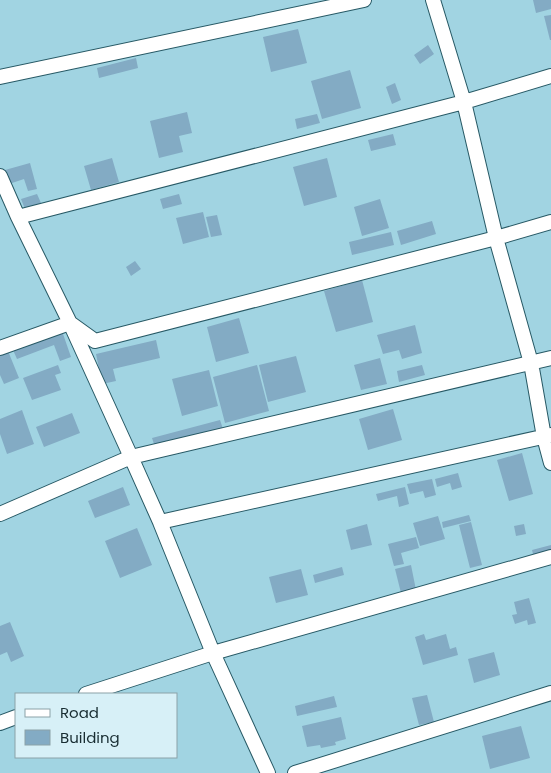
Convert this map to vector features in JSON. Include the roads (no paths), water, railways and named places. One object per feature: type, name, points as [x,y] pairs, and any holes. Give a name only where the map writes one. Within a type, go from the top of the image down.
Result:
[{"type":"street","points":[[0,78],[364,0]]},
{"type":"street","points":[[433,0],[464,102],[496,238],[531,363],[548,436],[551,463]]},
{"type":"street","points":[[18,217],[464,102],[551,76]]},
{"type":"street","points":[[0,176],[131,456],[160,522],[212,652],[268,773]]},
{"type":"street","points":[[70,323],[95,340],[496,238],[551,222]]},
{"type":"street","points":[[0,348],[70,323]]},
{"type":"street","points":[[0,514],[131,456],[551,358]]},
{"type":"street","points":[[160,522],[548,436]]},
{"type":"street","points":[[89,693],[212,652],[551,557]]},
{"type":"street","points":[[295,773],[551,693]]},
{"type":"street","points":[[0,723],[15,718]]}]
